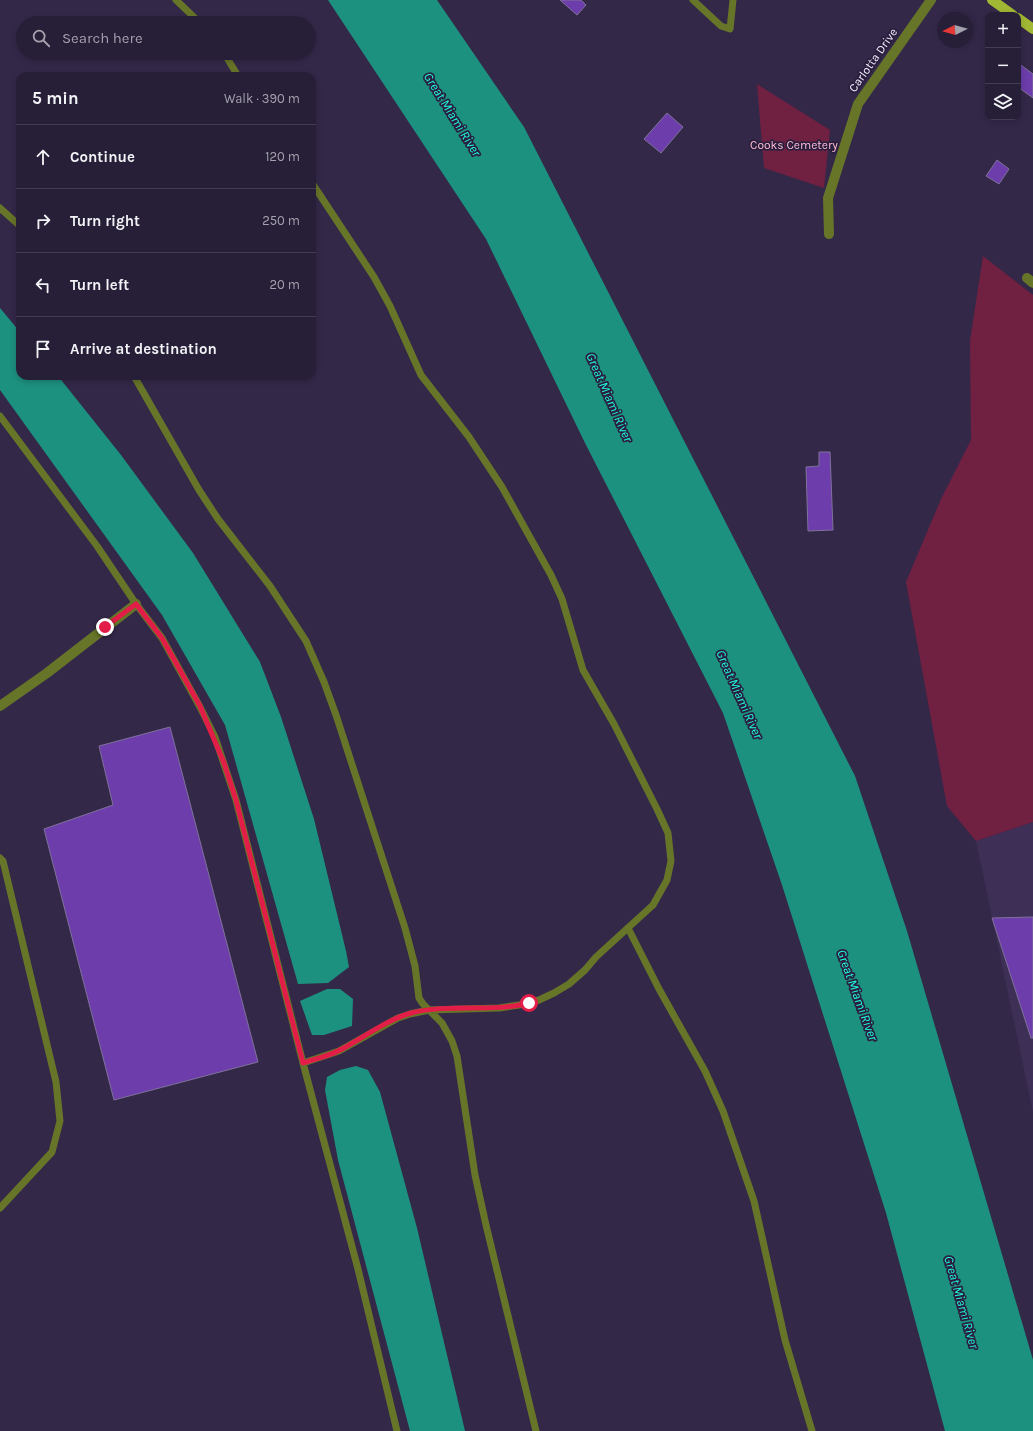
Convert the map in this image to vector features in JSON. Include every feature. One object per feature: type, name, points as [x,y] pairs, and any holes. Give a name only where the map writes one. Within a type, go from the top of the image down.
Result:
[{"type":"main road","points":[[997,1],[1010,12]]},
{"type":"main road","points":[[1021,20],[1033,29]]},
{"type":"street","name":"Carlotta Drive","points":[[829,234],[828,198],[858,104],[931,0]]},
{"type":"street","points":[[0,706],[47,673],[136,604]]},
{"type":"lane","points":[[176,0],[193,16]]},
{"type":"lane","points":[[693,0],[720,26],[730,29],[733,0]]},
{"type":"lane","points":[[228,60],[236,72]]},
{"type":"lane","points":[[303,1063],[339,1051],[398,1018],[429,1010],[499,1008],[539,1000],[570,984],[653,905],[667,880],[670,862],[668,833],[658,809],[584,670],[562,599],[552,575],[502,487],[473,443],[421,375],[390,306],[374,277],[316,189]]},
{"type":"lane","points":[[0,208],[16,222]]},
{"type":"lane","points":[[136,380],[199,490],[218,519],[270,586],[306,642],[324,682],[405,928],[415,966],[419,998],[442,1023],[452,1041],[457,1056],[480,1196],[514,1344],[536,1431]]},
{"type":"lane","points":[[0,416],[97,546],[136,604],[162,638],[200,706],[224,763],[238,805],[398,1431]]},
{"type":"lane","points":[[0,858],[2,861],[56,1082],[60,1122],[52,1152],[0,1208]]},
{"type":"lane","points":[[628,928],[659,989],[705,1071],[723,1110],[754,1202],[785,1340],[812,1431]]},
{"type":"shaded area","points":[[1033,822],[1033,1112],[976,841]]},
{"type":"green space","name":"Cooks Cemetery","points":[[757,84],[830,130],[824,188],[764,168]]},
{"type":"green space","points":[[983,256],[1033,295],[1033,822],[976,841],[947,806],[906,582],[941,499],[971,440],[970,341]]},
{"type":"water","name":"Great Miami River","points":[[328,0],[437,0],[524,127],[855,776],[907,931],[1033,1360],[1033,1431],[945,1431],[886,1213],[782,885],[723,713],[585,443],[486,239]]},
{"type":"water","points":[[0,308],[16,327],[16,380],[61,380],[121,455],[193,553],[260,662],[281,717],[314,819],[346,951],[349,967],[328,983],[298,984],[225,725],[162,615],[0,390]]},
{"type":"water","points":[[327,989],[340,989],[353,999],[352,1026],[324,1035],[312,1035],[300,1001]]},
{"type":"water","points":[[356,1066],[368,1070],[380,1092],[417,1228],[465,1431],[410,1431],[338,1160],[325,1090],[327,1077],[340,1070]]},
{"type":"building","points":[[560,0],[581,0],[586,5],[577,15]]},
{"type":"building","points":[[1021,65],[1033,74],[1033,98],[1021,89]]},
{"type":"building","points":[[667,113],[683,127],[661,153],[644,139]]},
{"type":"building","points":[[997,160],[1009,169],[999,184],[986,176]]},
{"type":"building","points":[[819,452],[830,452],[833,530],[808,531],[806,467],[819,466]]},
{"type":"building","points":[[170,727],[258,1062],[114,1100],[44,829],[113,805],[99,746]]},
{"type":"building","points":[[1033,917],[1033,1038],[1031,1038],[992,918]]},
{"type":"route","points":[[105,627],[136,604],[162,638],[200,706],[215,737],[236,800],[265,911],[284,994],[303,1063],[339,1051],[398,1018],[410,1014],[429,1010],[451,1008],[499,1008],[519,1006],[529,1003]]}]
